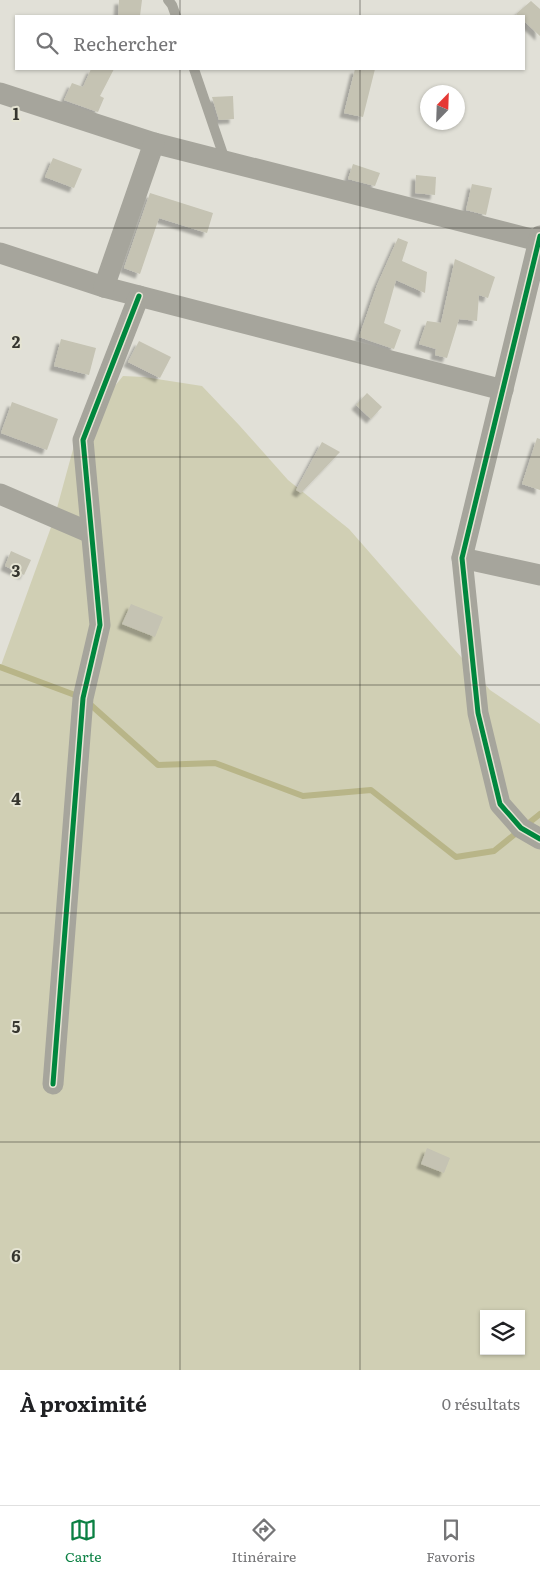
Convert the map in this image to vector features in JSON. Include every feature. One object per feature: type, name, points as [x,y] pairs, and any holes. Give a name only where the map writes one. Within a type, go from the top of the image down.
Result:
[{"type":"street","points":[[0,92],[154,143],[540,240],[462,558],[478,713],[500,804],[521,828],[540,838]]},
{"type":"street","points":[[104,288],[154,143]]},
{"type":"street","points":[[0,253],[104,288],[503,390]]},
{"type":"street","points":[[53,1084],[83,698],[100,624],[83,440],[139,296]]},
{"type":"street","points":[[0,494],[91,533]]},
{"type":"street","points":[[462,558],[540,574]]},
{"type":"lane","points":[[168,0],[176,15]]},
{"type":"lane","points":[[194,70],[225,161]]},
{"type":"green space","points":[[123,376],[144,377],[202,386],[288,480],[349,529],[490,690],[540,724],[540,1370],[0,1370],[0,668],[54,519],[78,431]]},
{"type":"building","points":[[119,0],[142,0],[140,15],[118,15]]},
{"type":"building","points":[[531,1],[540,9],[540,36],[525,22],[525,15],[516,14]]},
{"type":"building","points":[[91,70],[113,70],[100,96],[104,98],[98,112],[64,100],[72,83],[83,87]]},
{"type":"building","points":[[355,70],[375,70],[363,117],[344,113]]},
{"type":"building","points":[[233,96],[234,119],[219,120],[212,97]]},
{"type":"building","points":[[53,158],[82,169],[74,188],[45,177]]},
{"type":"building","points":[[353,164],[380,173],[375,186],[348,179]]},
{"type":"building","points":[[416,175],[436,177],[435,195],[415,193]]},
{"type":"building","points":[[472,184],[492,188],[486,215],[466,210]]},
{"type":"building","points":[[150,193],[213,213],[207,233],[159,218],[140,274],[124,268]]},
{"type":"building","points":[[398,238],[408,242],[402,261],[427,272],[425,293],[396,280],[384,323],[401,330],[394,349],[359,337],[377,285]]},
{"type":"building","points":[[455,259],[495,277],[488,298],[479,295],[477,321],[459,319],[447,358],[435,355],[436,349],[419,344],[427,321],[441,323]]},
{"type":"building","points":[[61,339],[96,348],[89,375],[54,366]]},
{"type":"building","points":[[139,341],[171,357],[160,378],[128,362]]},
{"type":"building","points":[[367,393],[382,407],[371,419],[356,405]]},
{"type":"building","points":[[12,402],[58,419],[47,450],[1,433]]},
{"type":"building","points":[[537,438],[540,439],[540,490],[522,484]]},
{"type":"building","points":[[322,442],[340,452],[301,493],[296,490]]},
{"type":"building","points":[[11,551],[31,560],[24,575],[5,566]]},
{"type":"building","points":[[131,604],[163,617],[155,637],[122,624]]},
{"type":"building","points":[[427,1148],[450,1158],[444,1173],[421,1164]]},
{"type":"waterway","points":[[0,667],[83,698],[158,765],[215,763],[303,796],[371,790],[456,857],[494,851],[540,814]]},
{"type":"cycle path","points":[[540,236],[462,558],[478,713],[500,804],[521,828],[540,839]]},
{"type":"cycle path","points":[[53,1084],[83,698],[100,625],[83,440],[139,296]]}]
